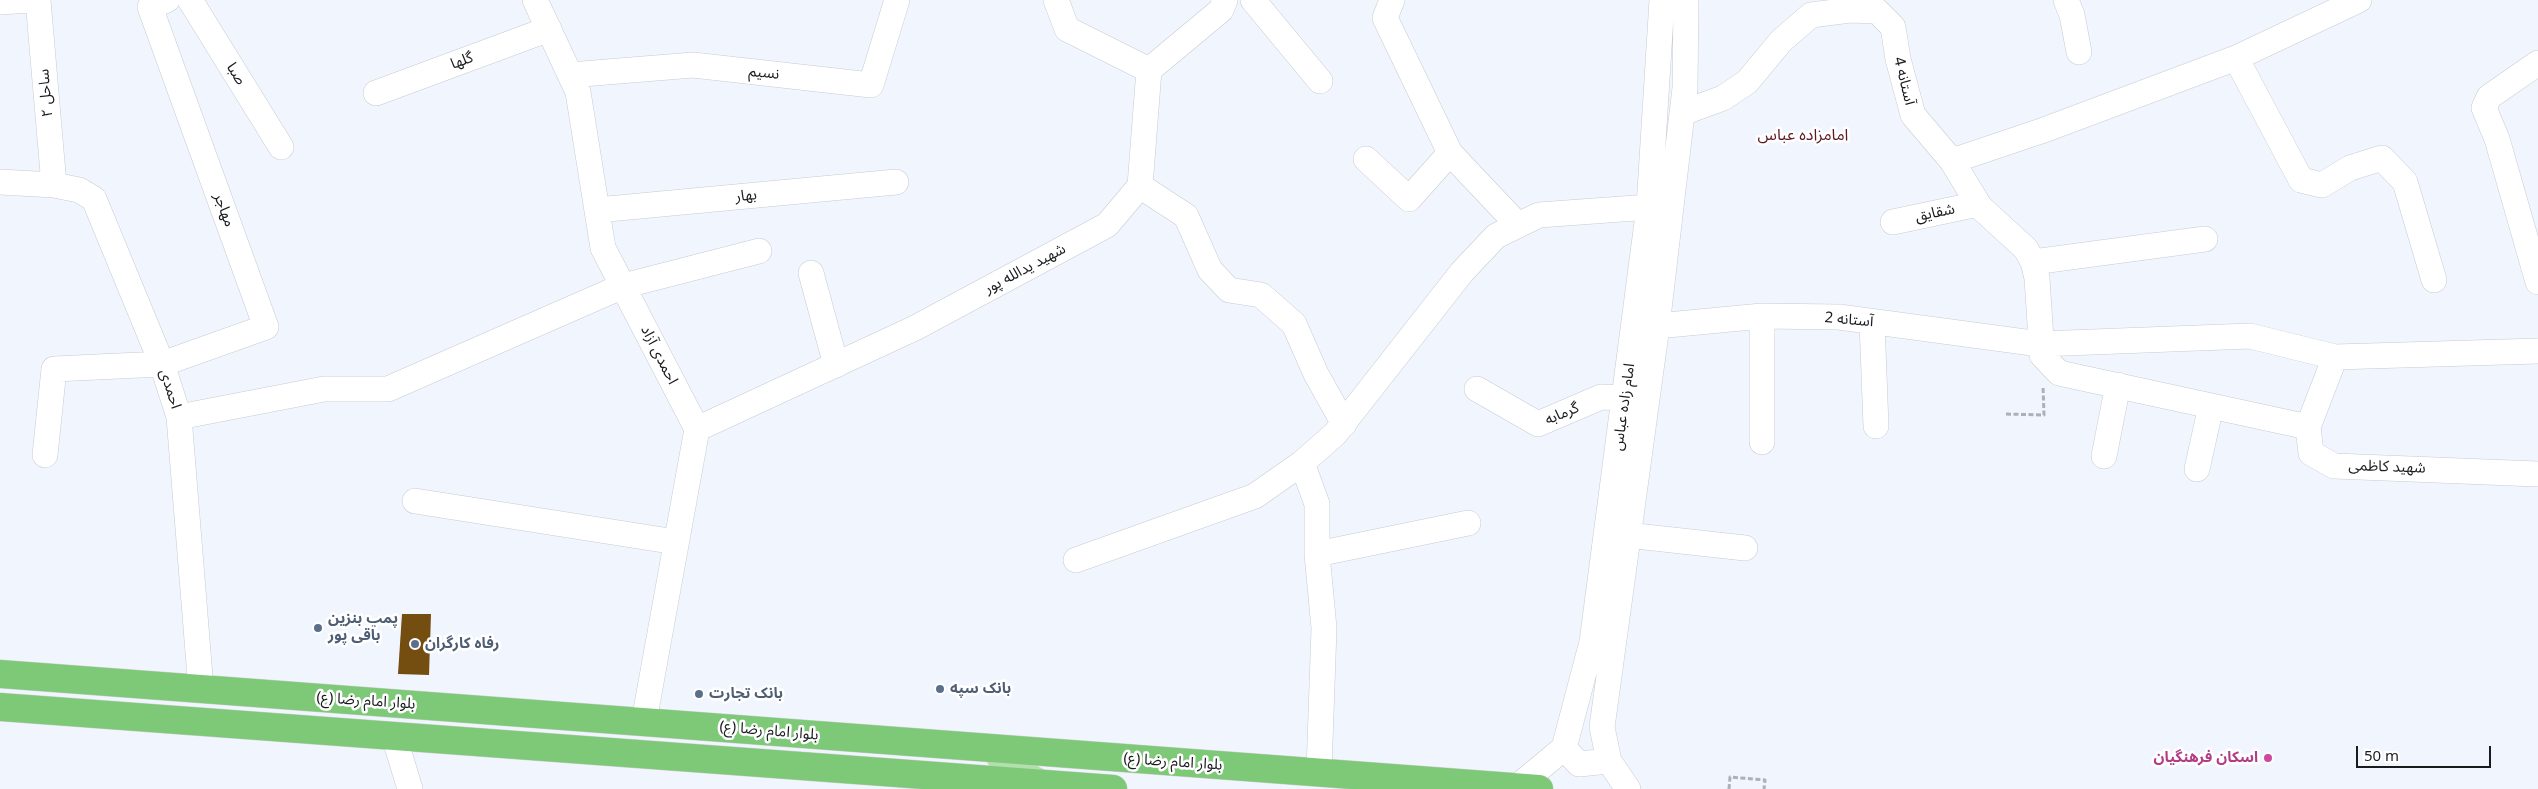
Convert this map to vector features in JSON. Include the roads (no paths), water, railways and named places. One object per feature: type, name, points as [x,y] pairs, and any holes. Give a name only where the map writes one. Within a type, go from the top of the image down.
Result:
[{"type":"highway","name":"بلوار امام رضا (ع)","points":[[0,674],[944,746],[995,748],[1528,788]]},
{"type":"highway","points":[[0,707],[940,776],[993,785],[1038,784],[1113,789]]},
{"type":"main road","points":[[940,776],[947,760],[944,746]]},
{"type":"main road","points":[[995,748],[1009,768],[1038,784]]},
{"type":"street","points":[[0,2],[31,0]]},
{"type":"street","name":"ساحل ۲","points":[[38,0],[54,185]]},
{"type":"street","name":"صبا","points":[[190,0],[281,147]]},
{"type":"street","name":"احمدی آزاد","points":[[535,0],[578,92],[604,248],[697,429]]},
{"type":"street","name":"نسیم","points":[[570,75],[693,65],[871,85],[897,0]]},
{"type":"street","points":[[1056,0],[1067,29],[1150,70]]},
{"type":"street","points":[[1226,0],[1221,10],[1150,70],[1140,186],[1186,216],[1210,270],[1229,290],[1261,295],[1294,324],[1316,374],[1344,424]]},
{"type":"street","points":[[1254,0],[1320,81]]},
{"type":"street","points":[[1392,0],[1385,18],[1450,153],[1518,225]]},
{"type":"street","name":"امام زاده عباس","points":[[1564,748],[1592,642],[1625,398],[1649,207],[1662,0]]},
{"type":"street","name":"امام زاده عباس","points":[[1628,789],[1609,761],[1602,727],[1657,326],[1682,113],[1686,0]]},
{"type":"street","points":[[2066,0],[2072,15],[2079,52]]},
{"type":"street","points":[[1952,161],[2044,130],[2236,58],[2359,0]]},
{"type":"street","name":"مهاجر","points":[[154,2],[266,327],[162,364]]},
{"type":"street","name":"آستانه 4","points":[[1682,113],[1723,98],[1747,82],[1781,41],[1810,15],[1865,5],[1877,11],[1893,27],[1898,59],[1913,115],[1952,161],[1978,204],[2016,238],[2026,249],[2033,262],[2036,278],[2041,350]]},
{"type":"street","name":"گلها","points":[[376,93],[549,29]]},
{"type":"street","points":[[2236,58],[2301,180],[2322,185],[2350,168],[2382,158],[2405,182],[2434,280]]},
{"type":"street","points":[[2538,63],[2489,97],[2484,108],[2497,139],[2538,282]]},
{"type":"street","points":[[1366,159],[1409,199],[1450,153]]},
{"type":"street","name":"احمدی","points":[[0,182],[54,185],[79,190],[94,199],[162,364],[179,417],[201,689]]},
{"type":"street","name":"بهار","points":[[597,210],[896,182]]},
{"type":"street","name":"شهید یدالله پور","points":[[697,429],[915,328],[1107,225],[1140,186]]},
{"type":"street","name":"شقایق","points":[[1893,222],[1978,204]]},
{"type":"street","points":[[1076,560],[1255,496],[1302,463],[1344,424],[1462,272],[1496,236],[1539,215],[1649,207]]},
{"type":"street","points":[[2033,262],[2205,239]]},
{"type":"street","points":[[179,417],[324,389],[388,389],[623,286],[759,251]]},
{"type":"street","points":[[811,273],[836,364]]},
{"type":"street","points":[[1762,316],[1762,442]]},
{"type":"street","name":"آستانه 2","points":[[1657,326],[1762,316],[1839,317],[2041,350],[2250,336],[2335,357],[2538,351]]},
{"type":"street","points":[[1872,322],[1876,426]]},
{"type":"street","points":[[2041,350],[2059,373],[2308,427]]},
{"type":"street","name":"شهید کاظمی","points":[[2335,357],[2308,427],[2311,453],[2334,466],[2538,474]]},
{"type":"street","points":[[45,455],[54,369],[162,364]]},
{"type":"street","points":[[2104,456],[2118,385]]},
{"type":"street","name":"گرمابه","points":[[1477,389],[1538,424],[1600,397],[1625,398]]},
{"type":"street","points":[[2196,469],[2211,406]]},
{"type":"street","points":[[644,722],[697,429]]},
{"type":"street","points":[[1302,463],[1318,504],[1318,554],[1324,628],[1319,772]]},
{"type":"street","points":[[415,502],[676,542]]},
{"type":"street","points":[[1318,554],[1468,523]]},
{"type":"street","points":[[1627,534],[1745,548]]},
{"type":"street","points":[[394,736],[410,789]]},
{"type":"street","points":[[1528,788],[1564,748],[1579,764],[1609,761]]},
{"type":"place","name":"پمپ بنزین باقی پور","points":[[318,628]]},
{"type":"place","name":"رفاه کارگران","points":[[415,644]]},
{"type":"place","name":"بانک سپه","points":[[940,689]]},
{"type":"place","name":"بانک تجارت","points":[[699,694]]},
{"type":"place","name":"اسکان فرهنگیان","points":[[2268,758]]},
{"type":"district","name":"امامزاده عباس","points":[[1803,135]]}]
